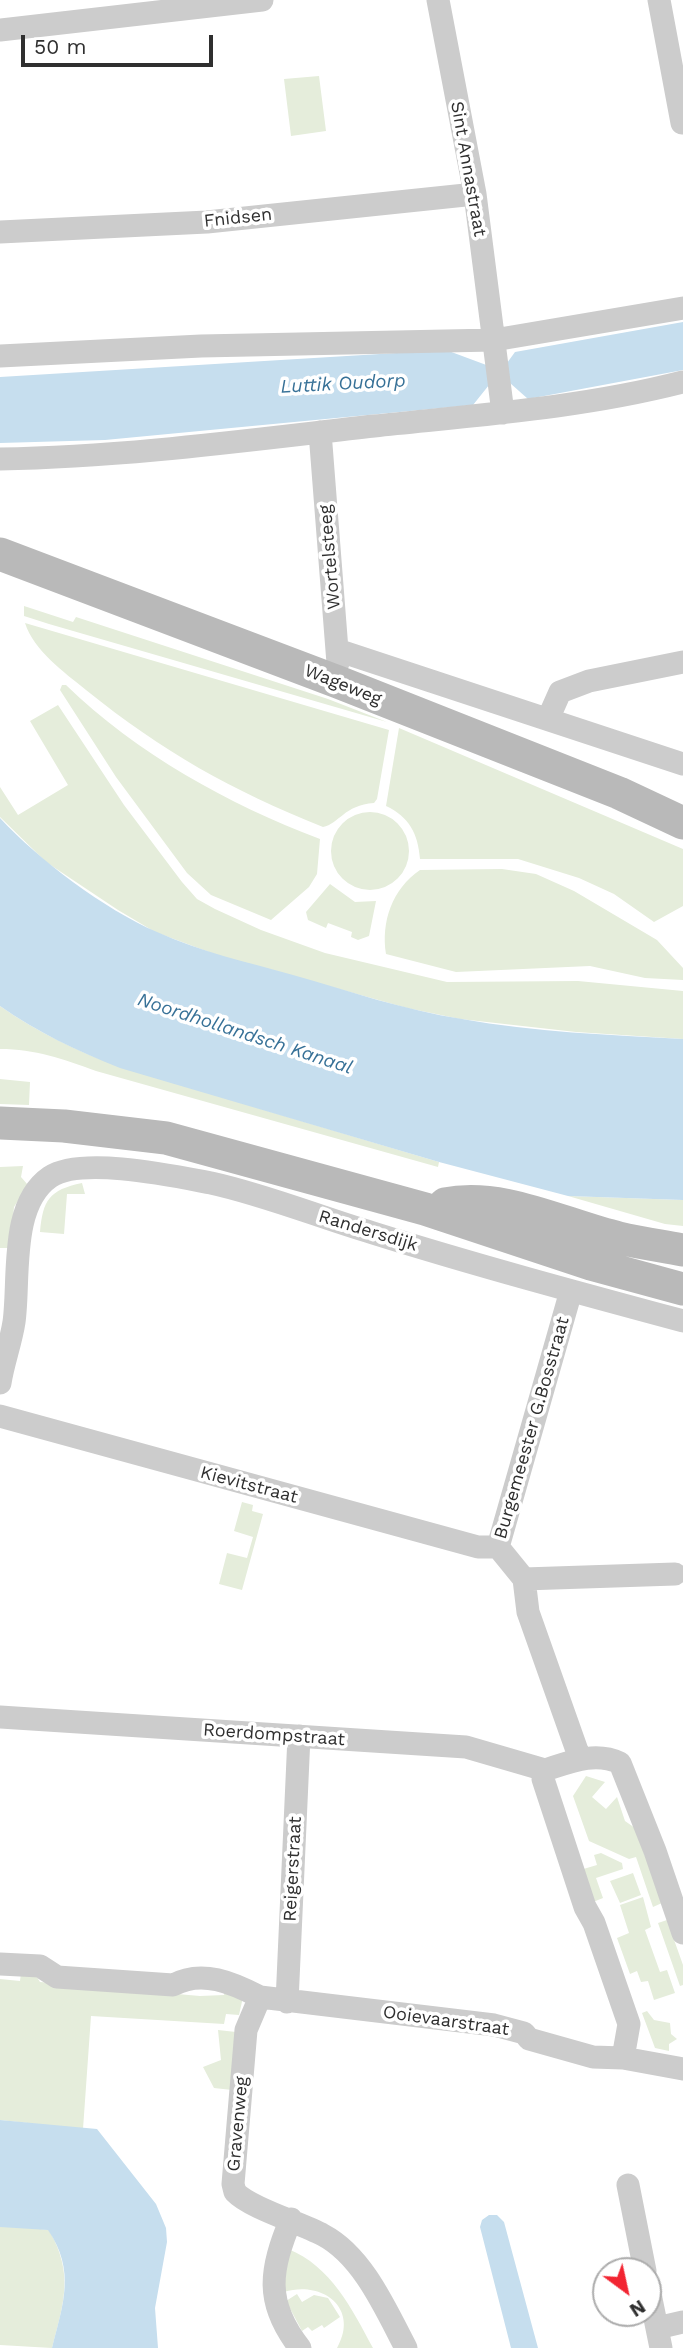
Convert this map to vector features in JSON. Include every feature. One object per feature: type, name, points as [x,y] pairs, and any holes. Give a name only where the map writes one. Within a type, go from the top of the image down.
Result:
[{"type":"street","points":[[0,30],[262,0]]},
{"type":"street","name":"Sint Annastraat","points":[[438,0],[475,194],[503,413]]},
{"type":"street","points":[[659,0],[682,123]]},
{"type":"street","name":"Fnidsen","points":[[0,232],[208,222],[475,194]]},
{"type":"street","points":[[0,356],[201,346],[495,351],[683,308]]},
{"type":"street","points":[[0,459],[320,432],[503,413],[573,404],[683,382]]},
{"type":"street","name":"Wortelsteeg","points":[[320,432],[338,666]]},
{"type":"street","name":"Wageweg","points":[[0,554],[338,666],[548,719],[683,764]]},
{"type":"street","points":[[548,719],[560,692],[589,681],[683,663]]},
{"type":"street","name":"Wageweg","points":[[338,666],[683,822]]},
{"type":"street","name":"Randersdijk","points":[[0,1123],[64,1126],[166,1138],[425,1209],[591,1264],[683,1289]]},
{"type":"street","name":"Randersdijk","points":[[0,1383],[13,1324],[19,1238],[28,1205],[50,1177],[62,1172],[100,1168],[214,1184],[571,1291],[683,1321]]},
{"type":"street","name":"Randersdijk","points":[[425,1209],[461,1201],[527,1210],[619,1238],[683,1250]]},
{"type":"street","name":"Burgemeester G.Bosstraat","points":[[524,1579],[498,1547],[571,1291]]},
{"type":"street","name":"Kievitstraat","points":[[0,1416],[478,1547],[498,1547]]},
{"type":"street","points":[[580,1759],[528,1612],[524,1579],[675,1574]]},
{"type":"street","name":"Roerdompstraat","points":[[0,1717],[466,1747],[545,1770]]},
{"type":"street","name":"Reigerstraat","points":[[287,2002],[299,1736]]},
{"type":"street","points":[[623,2058],[629,2024],[603,1948],[585,1908],[543,1779],[545,1770],[580,1759],[607,1756],[620,1763],[655,1850],[683,1933]]},
{"type":"street","name":"Ooievaarstraat","points":[[0,1964],[40,1965],[57,1977],[173,1985],[186,1978],[226,1980],[260,1997],[461,2019],[524,2033],[529,2039],[593,2057],[623,2058],[683,2069]]},
{"type":"street","name":"Gravenweg","points":[[260,1997],[246,2030],[233,2185],[240,2197],[326,2236],[343,2249],[388,2314],[405,2348]]},
{"type":"street","points":[[628,2185],[642,2257]]},
{"type":"street","points":[[291,2219],[274,2271],[274,2294],[279,2316],[300,2348]]},
{"type":"street","points":[[659,2338],[683,2322]]},
{"type":"green space","points":[[319,76],[326,131],[291,136],[284,79]]},
{"type":"green space","points":[[24,606],[73,622],[76,617],[328,699],[387,722],[49,624],[24,616]]},
{"type":"green space","points":[[25,623],[389,730],[377,799],[374,803],[356,807],[323,827],[228,784],[171,751],[86,690],[42,652]]},
{"type":"green space","points":[[62,685],[66,685],[153,755],[185,775],[251,810],[320,839],[317,874],[309,887],[271,920],[211,895],[187,873],[116,777],[60,690]]},
{"type":"green space","points":[[58,705],[124,805],[182,882],[197,899],[215,909],[261,930],[325,953],[447,982],[578,981],[683,991],[683,1039],[576,1032],[460,1019],[407,1008],[217,955],[155,932],[46,862],[0,817],[0,787],[18,815],[68,785],[30,721]]},
{"type":"green space","points":[[399,728],[683,849],[683,906],[654,922],[614,894],[579,878],[518,859],[420,859],[411,827],[401,815],[386,806]]},
{"type":"green space","points":[[370,812],[385,815],[402,829],[409,851],[406,866],[392,883],[370,890],[355,887],[338,873],[331,851],[334,836],[348,819]]},
{"type":"green space","points":[[502,869],[536,874],[574,891],[657,940],[683,968],[683,980],[645,978],[590,966],[456,972],[386,954],[385,930],[391,907],[402,887],[420,870]]},
{"type":"green space","points":[[330,884],[355,902],[376,901],[369,936],[358,940],[351,937],[352,932],[328,923],[326,928],[308,920],[306,912]]},
{"type":"green space","points":[[0,1006],[58,1040],[120,1067],[439,1162],[438,1167],[49,1056],[0,1049]]},
{"type":"green space","points":[[0,1079],[30,1082],[29,1105],[0,1104]]},
{"type":"green space","points":[[23,1166],[21,1177],[28,1185],[14,1207],[10,1248],[0,1248],[0,1167]]},
{"type":"green space","points":[[82,1183],[85,1194],[67,1194],[64,1234],[40,1232],[43,1212],[50,1198],[62,1189]]},
{"type":"green space","points":[[568,1196],[683,1200],[683,1226],[665,1224]]},
{"type":"green space","points":[[242,1502],[253,1505],[252,1511],[263,1514],[242,1590],[219,1584],[227,1553],[247,1558],[253,1537],[234,1531]]},
{"type":"green space","points":[[586,1776],[605,1782],[592,1797],[606,1809],[617,1797],[625,1821],[635,1828],[662,1903],[653,1907],[636,1857],[629,1859],[589,1841],[573,1796]]},
{"type":"green space","points":[[601,1853],[622,1863],[623,1869],[596,1878],[603,1898],[593,1902],[580,1870],[597,1865],[594,1855]]},
{"type":"green space","points":[[633,1873],[641,1895],[620,1903],[610,1881]]},
{"type":"green space","points":[[643,1897],[651,1927],[645,1930],[660,1972],[667,1970],[675,1993],[654,2000],[648,1981],[641,1982],[637,1971],[630,1974],[617,1938],[629,1933],[620,1905]]},
{"type":"green space","points":[[667,1920],[683,1965],[683,1985],[680,1986],[658,1923]]},
{"type":"green space","points":[[21,1973],[35,1974],[40,1982],[200,1996],[224,1995],[225,1989],[243,1997],[239,2015],[226,2014],[224,2024],[91,2016],[83,2129],[0,2120],[0,1979],[20,1981]]},
{"type":"green space","points":[[647,2011],[654,2020],[670,2023],[671,2034],[677,2039],[669,2044],[669,2051],[655,2048],[642,2013]]},
{"type":"green space","points":[[218,2030],[236,2032],[232,2090],[214,2088],[203,2067],[221,2060]]},
{"type":"green space","points":[[0,2227],[49,2230],[62,2261],[63,2302],[52,2348],[0,2345]]},
{"type":"green space","points":[[288,2249],[316,2266],[339,2290],[373,2348],[337,2348],[343,2334],[344,2321],[333,2300],[324,2294],[298,2289],[284,2292]]},
{"type":"green space","points":[[297,2294],[302,2302],[314,2295],[328,2298],[340,2317],[324,2328],[322,2325],[312,2331],[308,2327],[302,2331],[286,2301]]},
{"type":"water","points":[[683,322],[683,370],[528,399],[510,383],[507,363],[515,352]]},
{"type":"water","name":"Luttik Oudorp","points":[[446,350],[489,366],[489,385],[473,405],[105,440],[0,443],[0,377]]},
{"type":"water","name":"Noordhollandsch Kanaal","points":[[0,818],[53,866],[94,897],[157,932],[207,951],[377,1000],[440,1015],[544,1030],[683,1039],[683,1200],[568,1196],[439,1162],[120,1068],[43,1033],[0,1006]]},
{"type":"water","points":[[0,2120],[97,2129],[156,2204],[166,2228],[167,2242],[155,2308],[158,2348],[52,2348],[65,2288],[62,2260],[48,2230],[0,2227]]},
{"type":"water","points":[[489,2215],[497,2215],[504,2222],[538,2348],[511,2348],[480,2227],[482,2220]]}]
